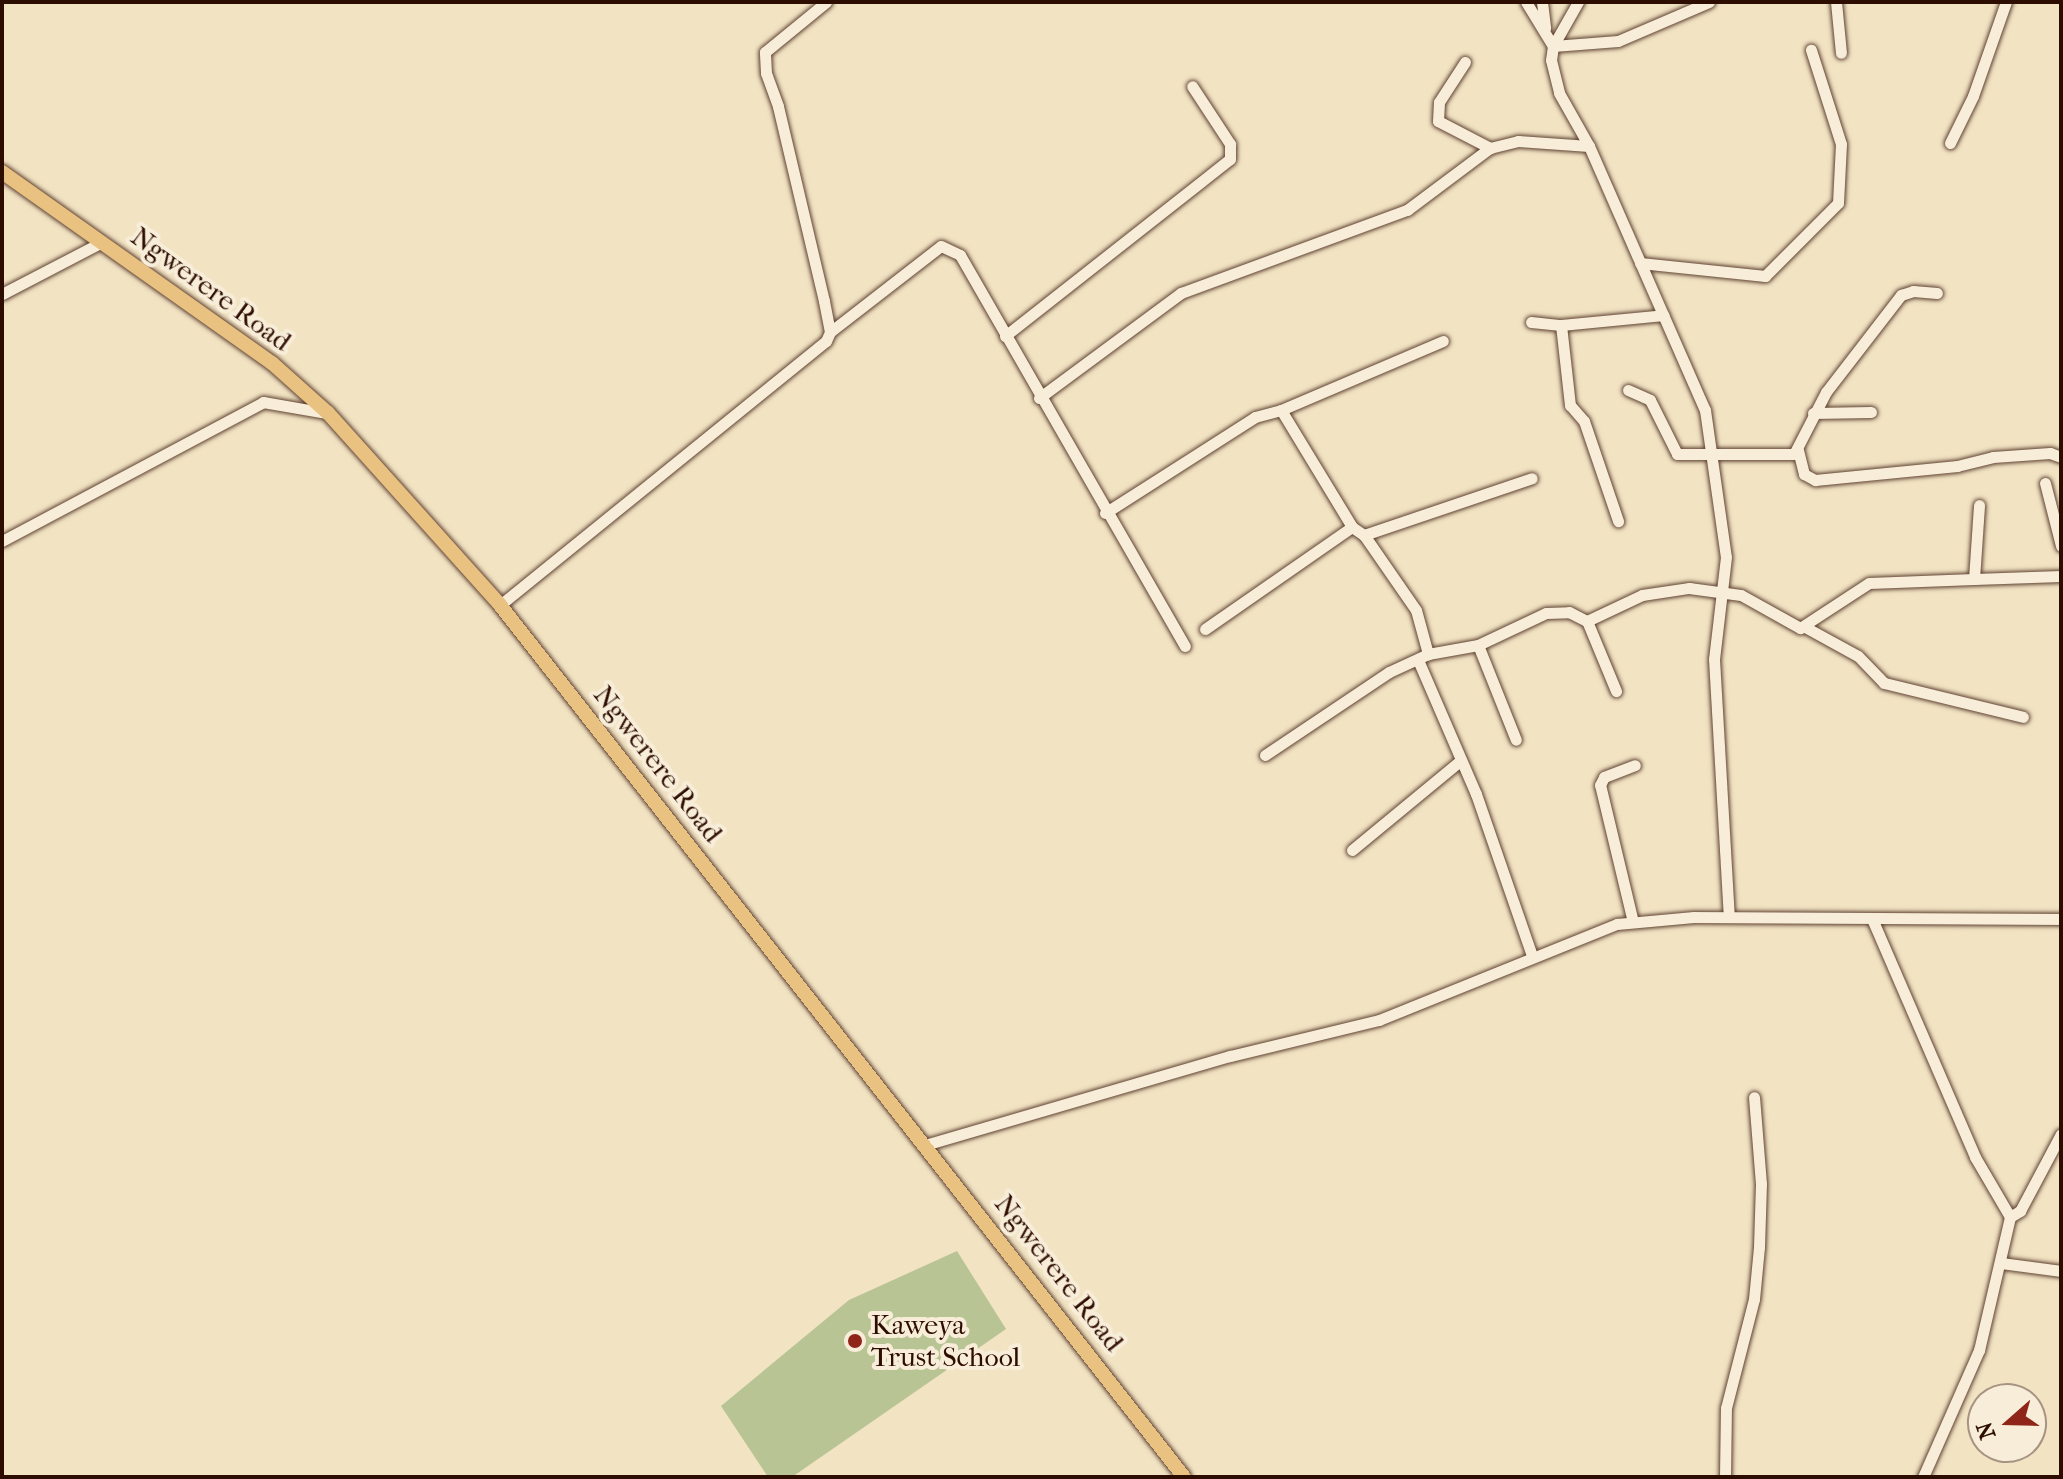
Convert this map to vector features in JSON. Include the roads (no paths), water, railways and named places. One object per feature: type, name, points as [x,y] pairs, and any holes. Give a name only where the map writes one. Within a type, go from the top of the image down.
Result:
[{"type":"main road","name":"Ngwerere Road","points":[[2,172],[272,363],[328,413],[500,605],[1184,1477]]},
{"type":"street","points":[[826,2],[765,52],[830,332]]},
{"type":"street","points":[[1526,2],[1549,41]]},
{"type":"street","points":[[1542,2],[1552,76],[1589,146],[1705,410],[1726,549],[1714,659],[1729,917]]},
{"type":"street","points":[[1549,41],[1578,2]]},
{"type":"street","points":[[1549,41],[1618,41],[1709,2]]},
{"type":"street","points":[[1836,2],[1841,53]]},
{"type":"street","points":[[1950,143],[1973,96],[2006,2]]},
{"type":"street","points":[[1640,263],[1765,276],[1838,203],[1841,144],[1811,50]]},
{"type":"street","points":[[1465,62],[1439,102],[1438,121],[1490,148]]},
{"type":"street","points":[[1005,336],[1230,159],[1230,144],[1192,86]]},
{"type":"street","points":[[1039,398],[1181,293],[1407,210],[1490,148],[1518,141],[1589,146]]},
{"type":"street","points":[[2,294],[102,242]]},
{"type":"street","points":[[500,605],[807,359],[830,332],[941,246],[960,255],[1105,513],[1185,646]]},
{"type":"street","points":[[1937,293],[1901,295],[1813,413],[1798,450],[1804,474],[1815,480],[1933,469],[1993,457],[2061,457]]},
{"type":"street","points":[[1531,322],[1561,325],[1664,315]]},
{"type":"street","points":[[1561,325],[1570,405],[1584,421],[1618,521]]},
{"type":"street","points":[[1105,513],[1255,417],[1281,410],[1443,341]]},
{"type":"street","points":[[1628,390],[1650,400],[1673,451],[1710,454],[1798,450]]},
{"type":"street","points":[[2,541],[263,402],[328,413]]},
{"type":"street","points":[[1281,410],[1352,527],[1364,535],[1416,610],[1423,657],[1532,956]]},
{"type":"street","points":[[1813,413],[1871,412]]},
{"type":"street","points":[[1364,535],[1532,478]]},
{"type":"street","points":[[2045,483],[2061,546]]},
{"type":"street","points":[[1974,579],[1979,505]]},
{"type":"street","points":[[1205,629],[1352,527]]},
{"type":"street","points":[[1805,627],[1869,583],[2061,576]]},
{"type":"street","points":[[1587,621],[1661,590],[1721,591],[1741,595],[1858,656],[1884,683],[2023,717]]},
{"type":"street","points":[[1265,755],[1389,672],[1423,657],[1478,645],[1546,613],[1569,612],[1587,621],[1616,691]]},
{"type":"street","points":[[1478,645],[1516,740]]},
{"type":"street","points":[[1352,850],[1461,760]]},
{"type":"street","points":[[1633,922],[1600,785],[1604,777],[1635,765]]},
{"type":"street","points":[[925,1145],[1230,1056],[1379,1020],[1532,956],[1633,922],[1729,917],[1873,921],[1972,915],[2061,919]]},
{"type":"street","points":[[1873,921],[1972,1150],[2010,1217],[2001,1263],[1961,1400],[1923,1477]]},
{"type":"street","points":[[1725,1477],[1725,1418],[1754,1299],[1759,1247],[1761,1184],[1754,1097]]},
{"type":"street","points":[[2010,1217],[2020,1211],[2061,1134]]},
{"type":"street","points":[[2001,1263],[2061,1271]]},
{"type":"place","name":"Kaweya Trust School","points":[[855,1341]]}]
